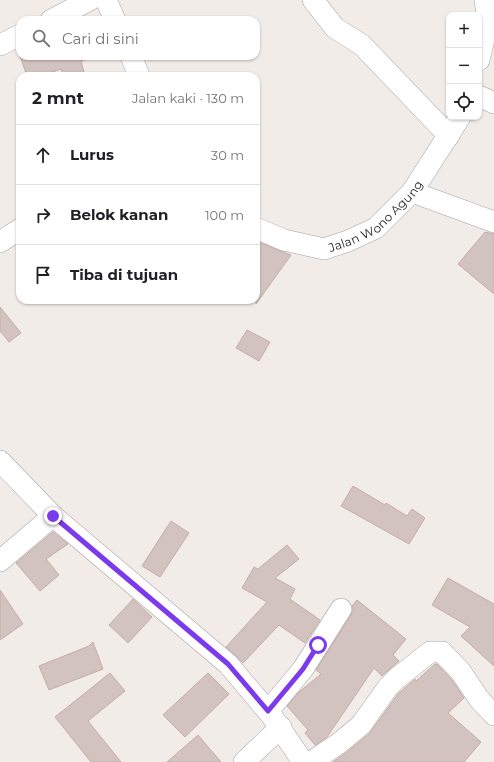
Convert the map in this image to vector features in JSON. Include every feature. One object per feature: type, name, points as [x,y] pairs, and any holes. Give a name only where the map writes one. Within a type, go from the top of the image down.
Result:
[{"type":"street","points":[[59,16],[90,0]]},
{"type":"street","points":[[106,0],[113,16]]},
{"type":"street","points":[[313,0],[335,28],[362,45],[449,136]]},
{"type":"street","points":[[482,51],[491,23],[485,0]]},
{"type":"street","points":[[0,45],[16,37]]},
{"type":"street","points":[[133,60],[137,72]]},
{"type":"street","points":[[482,97],[494,103]]},
{"type":"street","name":"Jalan Wono Agung","points":[[260,230],[284,240],[324,248],[348,241],[376,228],[412,192],[458,120]]},
{"type":"street","points":[[412,192],[494,222]]},
{"type":"street","points":[[0,242],[16,232]]},
{"type":"street","points":[[0,461],[53,516],[228,664],[268,711],[303,762]]},
{"type":"street","points":[[0,561],[53,516]]},
{"type":"street","points":[[268,711],[303,669],[341,609]]},
{"type":"street","points":[[311,762],[338,744],[361,725],[388,687],[430,652],[442,652],[461,672],[479,699],[494,715]]},
{"type":"street","points":[[244,762],[281,728]]},
{"type":"building","points":[[21,60],[84,60],[81,61],[84,72],[62,72],[61,69],[52,72],[26,72]]},
{"type":"building","points":[[485,232],[494,234],[494,294],[458,264]]},
{"type":"building","points":[[260,243],[291,255],[260,298]]},
{"type":"building","points":[[0,307],[21,333],[9,342],[0,331]]},
{"type":"building","points":[[247,330],[270,342],[259,361],[236,348]]},
{"type":"building","points":[[353,486],[407,516],[412,509],[425,518],[409,544],[341,506]]},
{"type":"building","points":[[171,521],[189,533],[160,577],[142,566]]},
{"type":"building","points":[[53,532],[68,544],[46,559],[59,575],[40,591],[16,563]]},
{"type":"building","points":[[287,545],[299,559],[275,578],[295,589],[290,599],[320,620],[305,643],[279,625],[243,663],[226,647],[267,602],[242,588],[254,567],[258,569]]},
{"type":"building","points":[[448,578],[494,604],[494,666],[461,636],[470,627],[432,605]]},
{"type":"building","points":[[0,590],[23,624],[0,640]]},
{"type":"building","points":[[133,599],[152,617],[128,643],[109,625]]},
{"type":"building","points":[[357,600],[406,639],[393,655],[399,661],[382,676],[374,668],[327,737],[315,745],[305,733],[308,730],[287,706],[299,692],[321,674],[316,670],[351,615],[353,610],[352,606]]},
{"type":"building","points":[[93,642],[103,669],[49,690],[39,666],[89,646]]},
{"type":"building","points":[[435,664],[437,664],[452,680],[464,698],[448,713],[481,742],[464,762],[333,762],[369,734],[398,694],[415,679],[416,681]]},
{"type":"building","points":[[110,673],[125,691],[88,721],[121,762],[91,762],[55,717]]},
{"type":"building","points":[[208,673],[229,694],[185,737],[163,715]]},
{"type":"building","points":[[198,735],[221,762],[167,762]]},
{"type":"route","points":[[53,516],[228,664],[268,711],[303,669],[318,645]]}]
